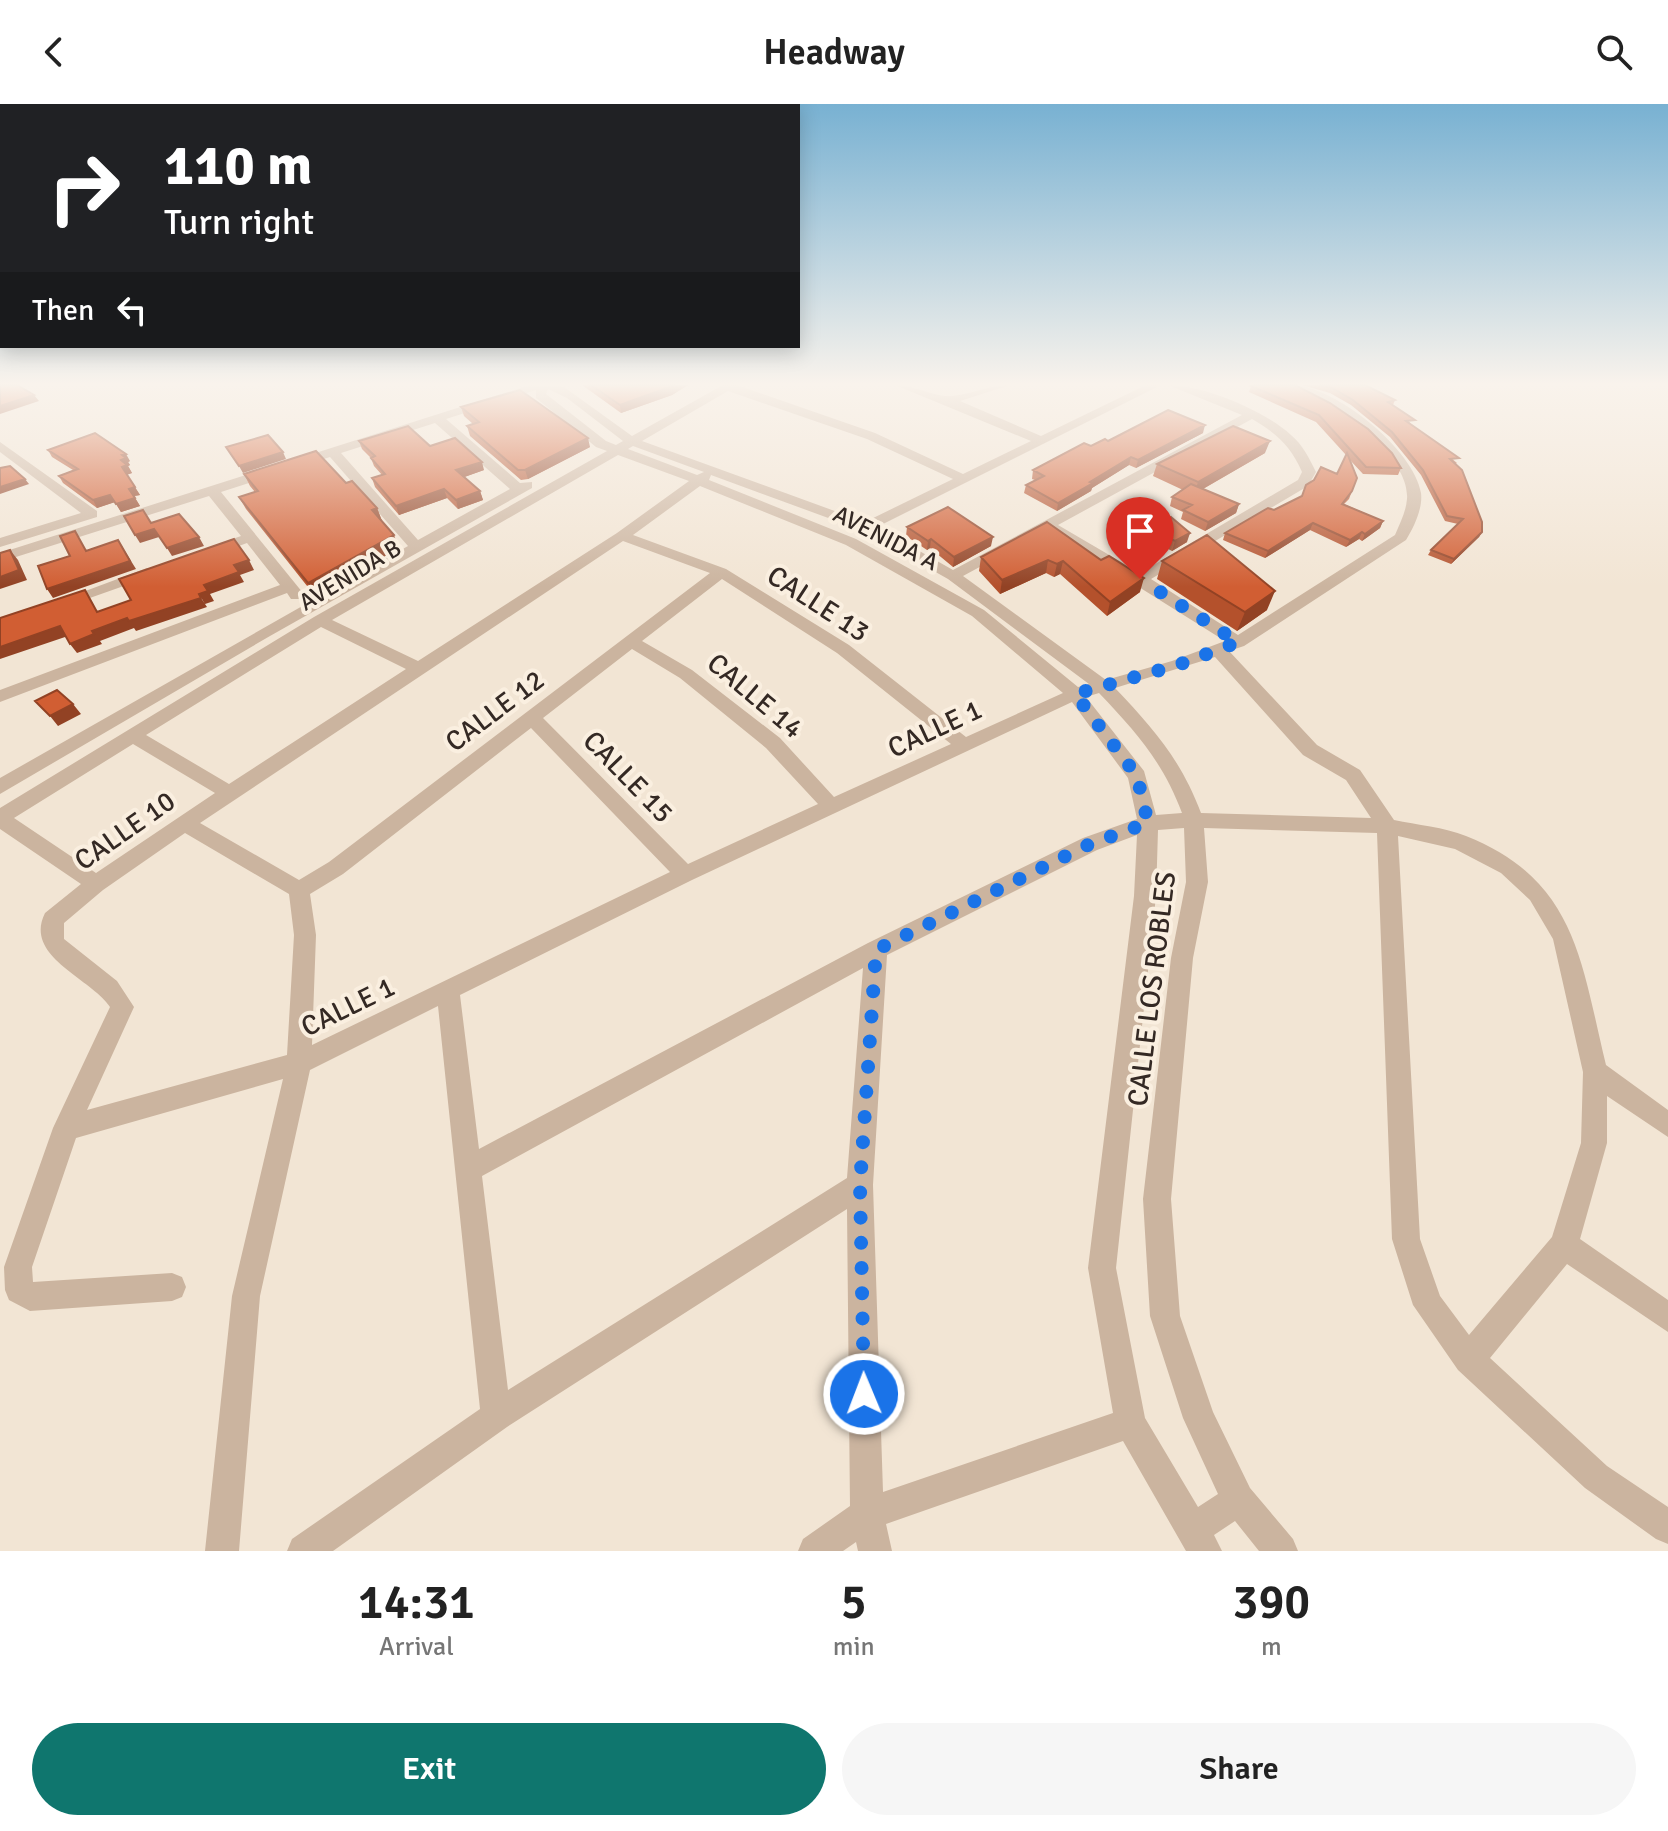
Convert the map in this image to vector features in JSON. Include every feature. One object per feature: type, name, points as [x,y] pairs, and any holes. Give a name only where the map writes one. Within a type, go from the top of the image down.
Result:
[{"type":"street","points":[[9,453],[92,514]]},
{"type":"street","points":[[0,543],[292,453]]},
{"type":"street","points":[[0,558],[327,453]]},
{"type":"street","points":[[333,453],[416,546]]},
{"type":"street","points":[[476,453],[518,489]]},
{"type":"street","name":"AVENIDA B","points":[[0,818],[283,643],[313,614],[416,546],[518,489],[595,453]]},
{"type":"street","name":"AVENIDA B","points":[[0,787],[264,632],[313,614],[598,453]]},
{"type":"street","name":"CALLE LOS ROBLES","points":[[643,453],[705,477],[866,527],[953,576],[1102,685],[1152,738],[1179,779],[1194,820],[1197,882],[1182,958],[1157,1199],[1165,1316],[1199,1418],[1238,1500],[1281,1551]]},
{"type":"street","points":[[906,453],[963,479]]},
{"type":"street","points":[[866,527],[1015,453]]},
{"type":"street","points":[[953,576],[1181,453]]},
{"type":"street","points":[[1140,579],[1303,483],[1309,472],[1302,453]]},
{"type":"street","name":"CALLE 1","points":[[66,1128],[299,1063],[685,874],[1075,694],[1178,665],[1238,642],[1401,537],[1412,514],[1414,490],[1392,453]]},
{"type":"street","name":"CALLE 10","points":[[172,1287],[30,1297],[19,1290],[18,1267],[66,1128],[122,1007],[116,991],[66,957],[53,942],[53,919],[96,884],[184,823],[622,536],[705,477]]},
{"type":"street","name":"AVENIDA A","points":[[705,477],[851,542],[978,613],[1075,694],[1137,776],[1148,823],[1145,896],[1102,1268],[1130,1423],[1199,1540]]},
{"type":"street","points":[[211,489],[313,614],[420,669]]},
{"type":"street","points":[[1049,525],[1238,642]]},
{"type":"street","name":"CALLE 13","points":[[622,536],[721,572],[843,649],[966,746]]},
{"type":"street","points":[[189,558],[248,538]]},
{"type":"street","points":[[44,609],[160,568]]},
{"type":"street","name":"CALLE 12","points":[[299,890],[336,868],[721,572]]},
{"type":"street","points":[[0,696],[289,587]]},
{"type":"street","points":[[264,632],[283,643]]},
{"type":"street","name":"CALLE 14","points":[[632,642],[686,674],[773,743],[831,806]]},
{"type":"street","points":[[1218,650],[1310,750],[1353,775],[1387,826],[1406,1239],[1428,1305],[1469,1359],[1596,1477],[1668,1527]]},
{"type":"street","name":"CALLE 15","points":[[532,718],[685,874]]},
{"type":"street","points":[[132,735],[230,793]]},
{"type":"street","points":[[0,818],[96,884]]},
{"type":"street","points":[[469,1169],[876,950],[1090,844],[1148,823],[1194,820],[1387,826],[1460,842],[1508,867],[1538,894],[1564,938],[1595,1072],[1594,1143],[1564,1245],[1469,1359]]},
{"type":"street","points":[[184,823],[299,890],[305,935],[299,1063],[246,1296],[222,1551]]},
{"type":"street","points":[[875,1551],[867,1514],[860,1185],[876,950]]},
{"type":"street","points":[[448,988],[496,1416]]},
{"type":"street","points":[[1595,1072],[1668,1125]]},
{"type":"street","points":[[304,1551],[496,1416],[860,1185]]},
{"type":"street","points":[[1564,1245],[1668,1317]]},
{"type":"street","points":[[815,1551],[867,1514],[1130,1423]]},
{"type":"street","points":[[1199,1540],[1238,1500]]},
{"type":"building","points":[[52,453],[124,453],[126,454],[122,455],[126,458],[121,460],[127,465],[122,467],[135,487],[129,489],[135,498],[116,504],[110,495],[93,500],[59,476],[78,469]]},
{"type":"building","points":[[230,453],[281,453],[239,466]]},
{"type":"building","points":[[317,453],[346,483],[352,481],[377,508],[372,510],[394,535],[308,583],[239,497],[258,491],[244,474]]},
{"type":"building","points":[[371,453],[471,453],[482,462],[456,470],[480,491],[456,500],[444,489],[396,506],[372,478],[385,474],[371,458],[375,456]]},
{"type":"building","points":[[498,453],[559,453],[525,470],[518,470]]},
{"type":"building","points":[[1066,453],[1152,453],[1138,460],[1131,457],[1058,503],[1026,485],[1044,476],[1033,470]]},
{"type":"building","points":[[1180,453],[1250,453],[1198,482],[1157,464]]},
{"type":"building","points":[[1347,453],[1357,478],[1342,504],[1383,521],[1365,534],[1362,532],[1350,540],[1313,523],[1268,551],[1225,533],[1268,508],[1274,510],[1302,496],[1306,485],[1314,480],[1321,467],[1337,474]]},
{"type":"building","points":[[1353,453],[1392,453],[1401,468],[1366,467]]},
{"type":"building","points":[[1409,453],[1451,453],[1459,458],[1450,459],[1462,470],[1482,522],[1482,532],[1454,559],[1431,550],[1463,519],[1447,516],[1423,470]]},
{"type":"building","points":[[10,466],[25,479],[0,487],[0,468]]},
{"type":"building","points":[[1191,484],[1239,504],[1208,522],[1183,510],[1192,505],[1172,497]]},
{"type":"building","points":[[948,507],[993,537],[954,557],[931,539],[928,541],[907,527]]},
{"type":"building","points":[[143,510],[151,523],[179,514],[199,537],[167,548],[154,529],[135,535],[124,516]]},
{"type":"building","points":[[1171,517],[1190,533],[1175,541],[1150,529]]},
{"type":"building","points":[[1047,522],[1101,560],[1109,556],[1144,578],[1110,602],[1063,561],[1057,564],[1048,560],[1002,580],[981,557]]},
{"type":"building","points":[[75,531],[86,551],[118,540],[130,561],[47,589],[38,566],[70,556],[60,536]]},
{"type":"building","points":[[1207,535],[1275,591],[1245,612],[1162,561]]},
{"type":"building","points":[[234,539],[249,560],[234,565],[239,572],[204,585],[208,591],[199,594],[201,598],[129,621],[127,618],[92,631],[94,634],[70,644],[60,626],[0,647],[0,618],[85,590],[97,612],[131,600],[119,579]]},
{"type":"building","points":[[10,550],[19,570],[0,577],[0,553]]},
{"type":"building","points":[[57,690],[73,704],[50,716],[35,701]]},
{"type":"route","points":[[864,1394],[860,1185],[876,950],[1090,844],[1148,823],[1137,776],[1075,694],[1178,665],[1238,642],[1140,579]]}]
